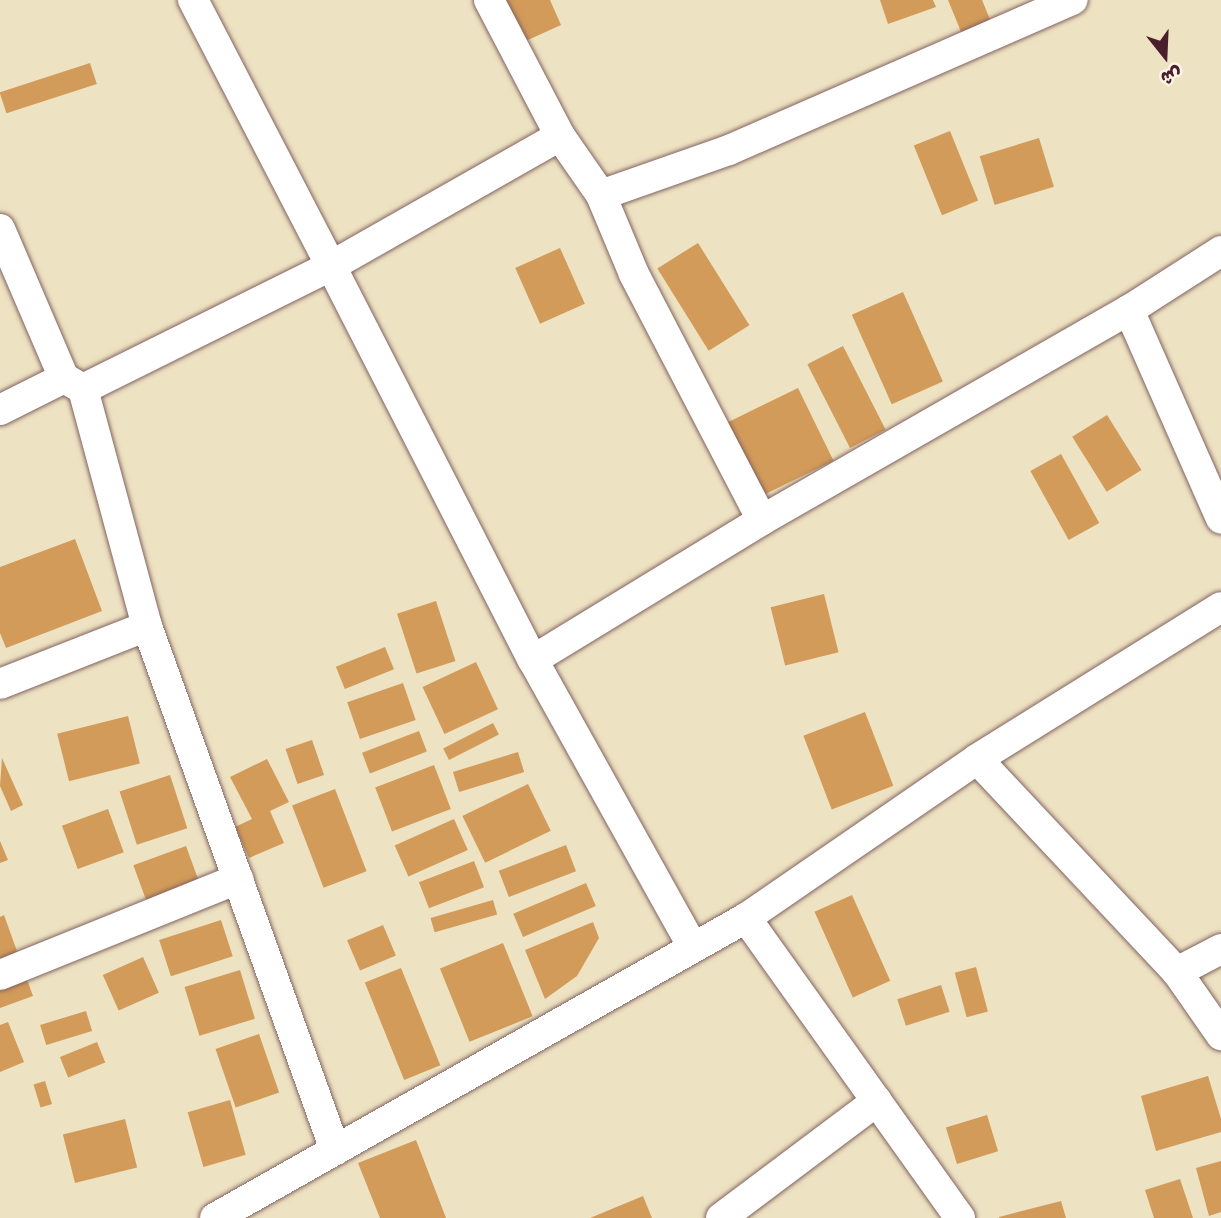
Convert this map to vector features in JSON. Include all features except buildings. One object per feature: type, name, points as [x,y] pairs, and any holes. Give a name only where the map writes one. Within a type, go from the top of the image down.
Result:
[{"type":"street","points":[[193,0],[533,660],[694,947]]},
{"type":"street","points":[[489,0],[560,136],[601,195],[634,274],[762,520]]},
{"type":"street","points":[[601,195],[729,150],[1073,0]]},
{"type":"street","points":[[0,410],[73,383],[331,266],[560,136]]},
{"type":"street","points":[[0,229],[73,383],[147,626],[335,1150]]},
{"type":"street","points":[[533,660],[762,520],[1129,310],[1221,251]]},
{"type":"street","points":[[1129,310],[1221,519]]},
{"type":"street","points":[[215,1218],[746,918],[976,758],[1221,607]]},
{"type":"street","points":[[0,684],[147,626]]},
{"type":"street","points":[[976,758],[1177,972],[1221,1035]]},
{"type":"street","points":[[0,975],[237,879]]},
{"type":"street","points":[[746,918],[960,1218]]},
{"type":"street","points":[[1177,972],[1221,948]]},
{"type":"street","points":[[721,1218],[877,1101]]}]
